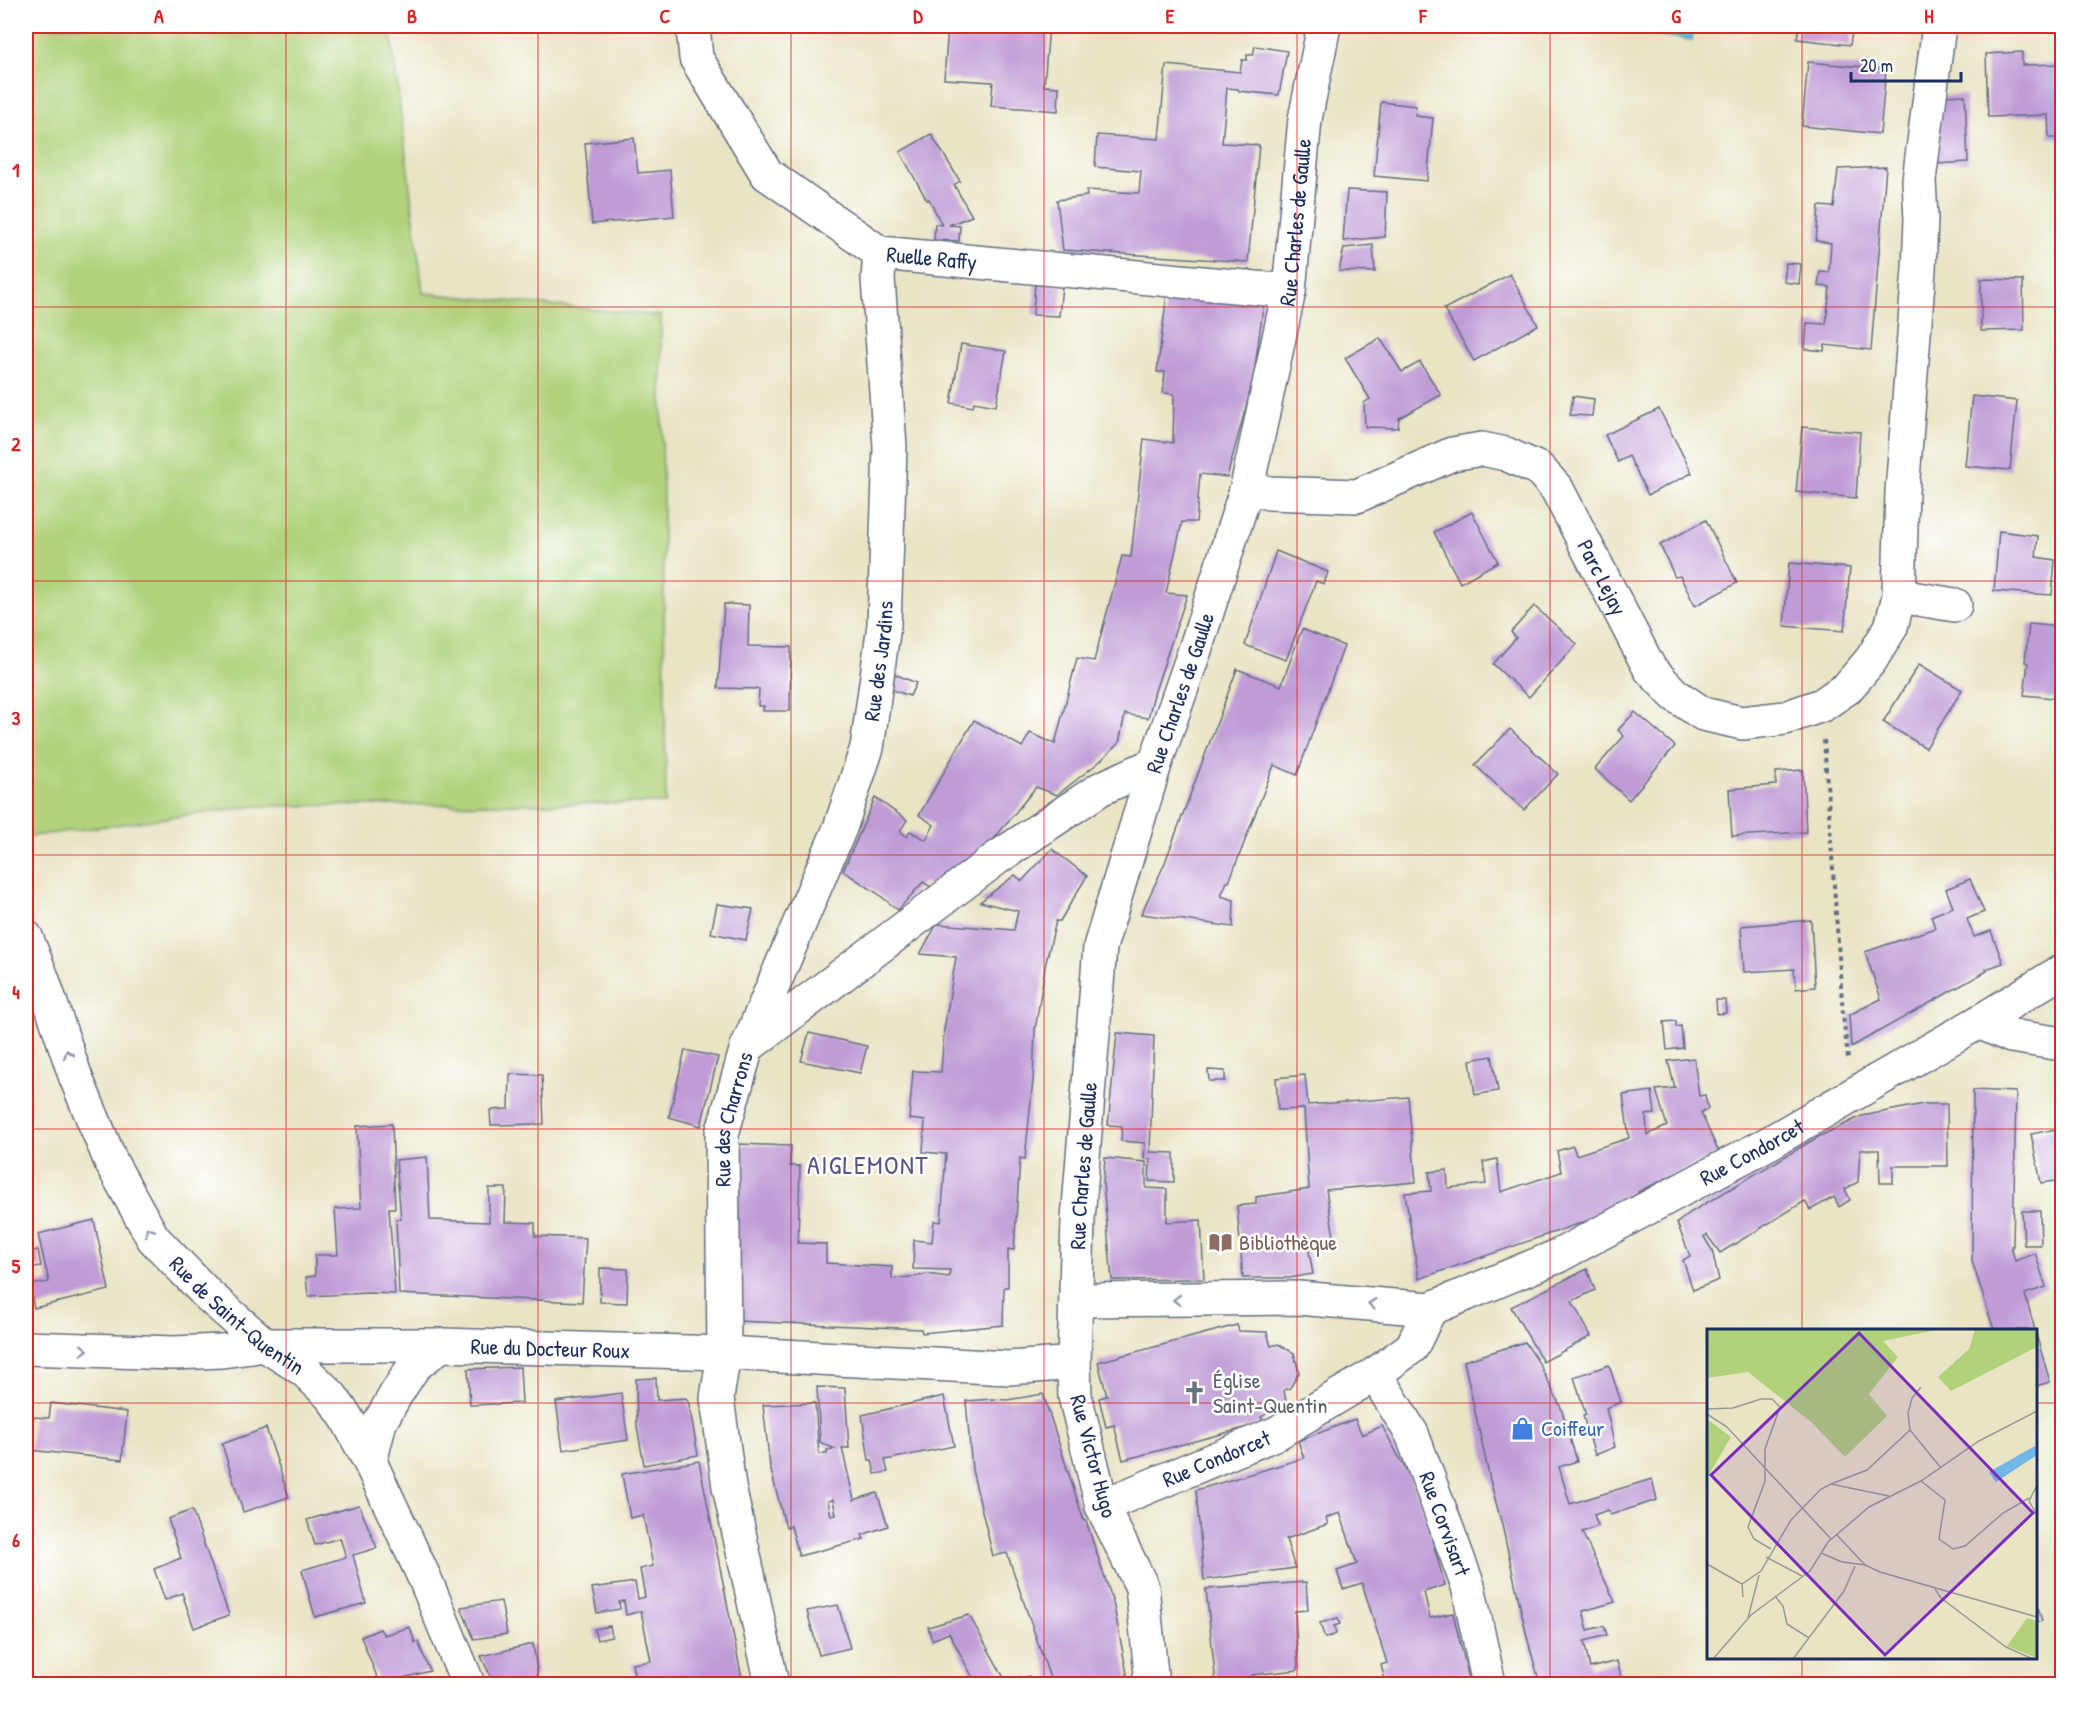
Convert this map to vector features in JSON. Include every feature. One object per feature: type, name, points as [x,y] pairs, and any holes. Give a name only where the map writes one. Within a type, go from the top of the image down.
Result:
[{"type":"street","name":"Ruelle Raffy","points":[[693,26],[696,58],[767,174],[880,253],[1289,291]]},
{"type":"street","name":"Rue Charles de Gaulle","points":[[1074,1363],[1078,1219],[1100,947],[1155,764],[1195,650],[1247,487],[1289,291],[1305,119],[1324,26]]},
{"type":"street","name":"Parc Lejay","points":[[1247,487],[1269,493],[1357,496],[1452,454],[1482,449],[1506,454],[1539,469],[1557,489],[1650,669],[1675,695],[1703,714],[1742,723],[1785,718],[1822,705],[1847,688],[1871,660],[1891,627],[1899,596],[1902,492],[1919,269],[1921,219],[1919,180],[1939,26]]},
{"type":"street","name":"Rue des Jardins","points":[[747,1047],[840,828],[867,748],[884,624],[890,447],[878,279],[880,253]]},
{"type":"street","points":[[1899,596],[1955,605]]},
{"type":"street","name":"Rue des Charrons","points":[[772,1684],[728,1476],[717,1398],[724,1353],[722,1134],[747,1047],[1006,852],[1100,789],[1155,764]]},
{"type":"street","name":"Rue de Saint-Quentin","points":[[26,937],[76,1078],[111,1162],[153,1238],[209,1296],[265,1345],[304,1370],[331,1396],[346,1417],[370,1462],[425,1579],[468,1684]]},
{"type":"street","name":"Rue Condorcet","points":[[1077,1300],[1298,1298],[1430,1309],[1558,1256],[1769,1143],[1979,1022],[2062,971]]},
{"type":"street","points":[[1979,1022],[2012,1036],[2062,1044]]},
{"type":"street","name":"Rue Condorcet","points":[[1102,1506],[1277,1433],[1375,1374],[1412,1347],[1430,1309]]},
{"type":"street","name":"Rue du Docteur Roux","points":[[26,1348],[174,1353],[222,1351],[265,1345],[441,1345],[724,1353],[1009,1368],[1074,1363]]},
{"type":"street","points":[[370,1462],[380,1422],[390,1403],[414,1366],[441,1345]]},
{"type":"street","name":"Rue Victor Hugo","points":[[1074,1363],[1075,1396],[1102,1506],[1142,1587],[1151,1673],[1148,1684]]},
{"type":"street","name":"Rue Corvisart","points":[[1375,1374],[1412,1434],[1468,1586],[1489,1684]]},
{"type":"path","points":[[1822,705],[1843,1015],[1852,1095]]},
{"type":"green space","points":[[26,26],[390,26],[423,293],[661,316],[666,803],[256,806],[26,837]]},
{"type":"water","points":[[1594,26],[1694,26],[1692,40]]},
{"type":"building","points":[[948,26],[1049,26],[1044,86],[1059,87],[1058,111],[991,106],[993,82],[944,79]]},
{"type":"building","points":[[1799,26],[1853,26],[1850,45],[1797,39]]},
{"type":"building","points":[[1255,46],[1287,51],[1279,95],[1227,88],[1222,143],[1259,145],[1248,262],[1063,250],[1057,200],[1087,196],[1086,190],[1139,193],[1141,171],[1095,167],[1097,135],[1159,139],[1166,65],[1240,72],[1242,60],[1247,60],[1247,55],[1253,55]]},
{"type":"building","points":[[2022,52],[2022,65],[2062,64],[2062,138],[2049,138],[2048,115],[1988,117],[1986,54]]},
{"type":"building","points":[[1808,62],[1886,69],[1880,134],[1802,126]]},
{"type":"building","points":[[1965,95],[1968,162],[1936,164],[1943,96]]},
{"type":"building","points":[[1381,102],[1416,106],[1415,116],[1433,118],[1427,181],[1374,176]]},
{"type":"building","points":[[931,134],[960,181],[954,185],[972,216],[949,225],[960,226],[959,241],[934,240],[935,224],[942,225],[900,152]]},
{"type":"building","points":[[634,138],[638,173],[670,170],[674,216],[592,224],[585,143]]},
{"type":"building","points":[[1886,167],[1871,350],[1825,345],[1824,351],[1805,349],[1807,323],[1826,324],[1830,287],[1818,286],[1820,271],[1829,272],[1831,243],[1816,241],[1819,206],[1834,207],[1838,169]]},
{"type":"building","points":[[1347,190],[1387,192],[1385,237],[1343,241]]},
{"type":"building","points":[[1373,245],[1375,272],[1339,271],[1344,248]]},
{"type":"building","points":[[1786,263],[1801,264],[1799,284],[1784,282]]},
{"type":"building","points":[[1510,274],[1538,325],[1474,361],[1444,309]]},
{"type":"building","points":[[1981,279],[2023,280],[2024,330],[1981,331]]},
{"type":"building","points":[[1035,283],[1062,286],[1059,316],[1033,315]]},
{"type":"building","points":[[1167,294],[1264,301],[1253,381],[1227,477],[1200,474],[1196,522],[1182,522],[1166,593],[1187,595],[1148,718],[1125,714],[1119,743],[1098,763],[1057,795],[1036,787],[982,854],[934,889],[923,882],[898,910],[843,871],[875,798],[907,820],[900,831],[907,837],[910,831],[926,840],[934,825],[919,815],[974,720],[1022,747],[1030,733],[1055,744],[1077,658],[1094,661],[1122,556],[1131,557],[1144,439],[1173,443],[1174,394],[1163,393],[1165,372],[1157,372]]},
{"type":"building","points":[[1380,338],[1402,372],[1420,362],[1441,395],[1399,418],[1398,428],[1365,427],[1364,403],[1370,399],[1345,358]]},
{"type":"building","points":[[961,344],[1006,351],[996,406],[974,402],[973,407],[951,403]]},
{"type":"building","points":[[1573,396],[1594,399],[1592,416],[1570,415]]},
{"type":"building","points":[[1972,396],[2017,401],[2010,470],[1965,466]]},
{"type":"building","points":[[1659,409],[1692,473],[1648,495],[1629,456],[1618,462],[1605,435]]},
{"type":"building","points":[[1802,427],[1860,432],[1856,498],[1796,492]]},
{"type":"building","points":[[1472,512],[1498,562],[1460,583],[1434,532]]},
{"type":"building","points":[[1706,520],[1737,583],[1695,606],[1680,576],[1675,577],[1660,545]]},
{"type":"building","points":[[1999,531],[2038,536],[2036,557],[2055,560],[2052,595],[1994,591]]},
{"type":"building","points":[[1276,551],[1328,572],[1324,584],[1316,581],[1286,660],[1245,645]]},
{"type":"building","points":[[1789,563],[1850,568],[1844,631],[1784,626]]},
{"type":"building","points":[[724,604],[749,605],[748,646],[791,647],[790,711],[763,711],[764,706],[758,706],[759,689],[718,688]]},
{"type":"building","points":[[1534,606],[1577,644],[1529,697],[1493,664],[1516,638],[1511,632]]},
{"type":"building","points":[[2029,624],[2062,627],[2062,699],[2024,695]]},
{"type":"building","points":[[1302,629],[1344,646],[1297,775],[1274,765],[1229,882],[1221,896],[1234,900],[1233,927],[1141,914],[1164,865],[1237,669],[1281,686]]},
{"type":"building","points":[[1919,664],[1962,690],[1926,748],[1883,722]]},
{"type":"building","points":[[892,673],[916,683],[910,696],[890,689]]},
{"type":"building","points":[[1635,712],[1675,746],[1629,800],[1595,769],[1624,736],[1618,730]]},
{"type":"building","points":[[1510,729],[1558,774],[1524,810],[1475,765]]},
{"type":"building","points":[[1803,770],[1806,832],[1732,836],[1729,789],[1776,785],[1776,772]]},
{"type":"building","points":[[1052,849],[1087,876],[1060,921],[1056,921],[1046,962],[1035,1030],[1033,1080],[1025,1159],[1020,1158],[1014,1250],[1008,1249],[1008,1287],[1004,1287],[1003,1325],[922,1333],[921,1329],[736,1321],[731,1228],[740,1144],[791,1146],[790,1166],[800,1166],[798,1243],[826,1244],[826,1263],[892,1267],[892,1279],[927,1274],[949,1277],[950,1270],[913,1269],[914,1240],[932,1242],[934,1221],[941,1222],[946,1154],[923,1152],[925,1121],[909,1119],[913,1071],[941,1072],[944,1030],[956,957],[920,954],[937,924],[1014,930],[1018,911],[980,902],[1015,875],[1022,881]]},
{"type":"building","points":[[1970,879],[1984,912],[1967,919],[1974,937],[1991,931],[2003,963],[1986,969],[1987,971],[1851,1047],[1849,1015],[1881,999],[1865,952],[1935,928],[1931,916],[1953,907],[1946,889]]},
{"type":"building","points":[[717,904],[753,909],[746,940],[711,933]]},
{"type":"building","points":[[1811,920],[1815,987],[1796,989],[1794,969],[1744,972],[1741,926]]},
{"type":"building","points":[[1716,1000],[1725,1000],[1726,1013],[1717,1014]]},
{"type":"building","points":[[1676,1021],[1676,1027],[1681,1026],[1683,1048],[1667,1050],[1664,1022]]},
{"type":"building","points":[[809,1033],[867,1046],[860,1073],[801,1061]]},
{"type":"building","points":[[1117,1033],[1154,1036],[1150,1152],[1174,1153],[1174,1182],[1149,1181],[1150,1159],[1144,1159],[1145,1143],[1121,1141],[1122,1126],[1108,1125]]},
{"type":"building","points":[[685,1050],[718,1057],[701,1126],[669,1117]]},
{"type":"building","points":[[1492,1056],[1498,1091],[1475,1095],[1470,1060]]},
{"type":"building","points":[[1694,1058],[1699,1096],[1705,1095],[1708,1109],[1701,1113],[1719,1153],[1638,1192],[1640,1198],[1592,1219],[1419,1279],[1405,1193],[1431,1191],[1429,1172],[1447,1170],[1448,1188],[1486,1184],[1483,1162],[1497,1159],[1501,1192],[1561,1172],[1557,1151],[1573,1146],[1576,1155],[1629,1138],[1623,1095],[1652,1091],[1655,1114],[1646,1115],[1647,1135],[1667,1126],[1656,1090],[1675,1088],[1668,1061]]},
{"type":"building","points":[[1208,1070],[1225,1071],[1225,1081],[1209,1081]]},
{"type":"building","points":[[510,1074],[542,1075],[544,1124],[491,1125],[490,1110],[509,1109]]},
{"type":"building","points":[[1305,1075],[1308,1105],[1408,1097],[1416,1182],[1326,1190],[1334,1236],[1307,1240],[1313,1274],[1290,1278],[1243,1278],[1237,1206],[1256,1204],[1256,1197],[1309,1189],[1304,1109],[1278,1110],[1276,1078]]},
{"type":"building","points":[[1973,1090],[2016,1092],[2013,1246],[2011,1246],[2015,1261],[2035,1253],[2046,1287],[2025,1294],[2035,1329],[1994,1329],[1972,1261]]},
{"type":"building","points":[[1924,1104],[1947,1104],[1948,1166],[1893,1166],[1893,1183],[1880,1183],[1879,1150],[1860,1150],[1858,1182],[1845,1189],[1850,1200],[1839,1207],[1834,1197],[1810,1210],[1805,1201],[1720,1253],[1707,1235],[1704,1237],[1712,1250],[1719,1280],[1693,1290],[1683,1260],[1690,1256],[1677,1223],[1691,1212],[1818,1137],[1862,1116]]},
{"type":"building","points":[[392,1124],[395,1208],[389,1208],[395,1294],[308,1296],[306,1277],[315,1276],[315,1255],[338,1255],[335,1209],[361,1208],[357,1126]]},
{"type":"building","points":[[2062,1128],[2062,1180],[2041,1183],[2031,1134]]},
{"type":"building","points":[[427,1157],[430,1220],[489,1222],[489,1188],[506,1188],[505,1222],[535,1223],[535,1236],[586,1238],[582,1302],[399,1294],[396,1219],[401,1219],[396,1160]]},
{"type":"building","points":[[1105,1158],[1146,1162],[1146,1188],[1167,1189],[1167,1222],[1201,1220],[1204,1279],[1112,1280],[1103,1183]]},
{"type":"building","points":[[2022,1211],[2040,1211],[2041,1245],[2024,1245]]},
{"type":"building","points":[[94,1220],[109,1290],[34,1308],[29,1285],[49,1282],[38,1234]]},
{"type":"building","points":[[38,1250],[41,1266],[26,1268],[26,1252]]},
{"type":"building","points":[[600,1268],[628,1269],[627,1303],[600,1302]]},
{"type":"building","points":[[1587,1269],[1595,1290],[1572,1301],[1591,1336],[1543,1362],[1511,1307]]},
{"type":"building","name":"Église Saint-Quentin","points":[[1237,1325],[1239,1331],[1267,1332],[1271,1346],[1278,1344],[1294,1353],[1299,1373],[1290,1388],[1284,1390],[1286,1402],[1261,1417],[1263,1423],[1123,1460],[1114,1425],[1106,1427],[1099,1398],[1107,1396],[1098,1362]]},
{"type":"building","points":[[2037,1337],[2050,1382],[2037,1386]]},
{"type":"building","points":[[1525,1342],[1539,1363],[1561,1408],[1577,1461],[1559,1467],[1570,1504],[1652,1479],[1657,1500],[1610,1515],[1608,1510],[1594,1515],[1598,1526],[1582,1532],[1615,1602],[1583,1611],[1588,1630],[1604,1626],[1607,1635],[1584,1641],[1590,1668],[1617,1661],[1623,1684],[1540,1684],[1490,1480],[1464,1361]]},
{"type":"building","points":[[1609,1365],[1621,1402],[1606,1408],[1615,1447],[1595,1455],[1574,1377]]},
{"type":"building","points":[[520,1367],[522,1403],[470,1405],[468,1369]]},
{"type":"building","points":[[656,1378],[657,1400],[686,1398],[698,1455],[644,1465],[637,1427],[636,1379]]},
{"type":"building","points":[[817,1387],[845,1388],[849,1448],[842,1448],[854,1500],[877,1493],[888,1526],[862,1535],[864,1539],[799,1556],[791,1526],[786,1528],[770,1467],[763,1405],[815,1403],[819,1454],[827,1454],[827,1450],[835,1449],[820,1442]],"holes":[[[833,1500],[836,1515],[831,1516],[828,1501]]]},
{"type":"building","points":[[621,1393],[628,1440],[563,1450],[556,1402]]},
{"type":"building","points":[[1043,1394],[1113,1602],[1129,1684],[1052,1684],[1007,1553],[993,1556],[972,1470],[966,1401],[1007,1400]]},
{"type":"building","points":[[944,1396],[954,1446],[885,1460],[888,1472],[875,1474],[872,1460],[869,1460],[862,1415]]},
{"type":"building","points":[[51,1403],[127,1412],[122,1460],[30,1450],[33,1417],[49,1418]]},
{"type":"building","points":[[1355,1419],[1362,1435],[1382,1426],[1415,1486],[1445,1585],[1424,1592],[1430,1618],[1453,1613],[1470,1684],[1386,1684],[1381,1665],[1387,1663],[1362,1583],[1343,1589],[1337,1571],[1357,1564],[1340,1513],[1326,1518],[1328,1524],[1286,1539],[1295,1568],[1204,1580],[1196,1490],[1304,1458],[1298,1441]]},
{"type":"building","points":[[266,1428],[289,1497],[243,1512],[222,1444]]},
{"type":"building","points":[[699,1461],[743,1684],[636,1684],[632,1664],[651,1661],[641,1611],[626,1615],[624,1601],[619,1602],[620,1609],[597,1613],[592,1588],[635,1582],[638,1599],[645,1597],[640,1569],[653,1566],[643,1515],[630,1518],[622,1474]]},
{"type":"building","points":[[359,1505],[377,1548],[353,1555],[366,1603],[315,1617],[302,1570],[346,1557],[340,1538],[315,1545],[307,1520]]},
{"type":"building","points":[[192,1510],[229,1615],[194,1628],[182,1593],[165,1600],[154,1569],[181,1558],[168,1519]]},
{"type":"building","points":[[1306,1582],[1308,1610],[1295,1611],[1298,1670],[1252,1675],[1252,1684],[1216,1684],[1206,1589]]},
{"type":"building","points":[[501,1601],[507,1634],[474,1639],[461,1607]]},
{"type":"building","points":[[2037,1604],[2042,1621],[2037,1623]]},
{"type":"building","points":[[838,1605],[850,1648],[819,1655],[807,1611]]},
{"type":"building","points":[[969,1615],[1007,1683],[1029,1676],[1032,1684],[957,1684],[973,1678],[949,1633],[932,1640],[928,1627]]},
{"type":"building","points":[[1338,1618],[1340,1624],[1334,1626],[1336,1634],[1325,1638],[1320,1623]]},
{"type":"building","points":[[610,1626],[612,1637],[597,1640],[594,1629]]},
{"type":"building","points":[[410,1627],[415,1643],[418,1642],[430,1671],[380,1684],[361,1637],[380,1629],[384,1635]]},
{"type":"building","points":[[533,1644],[538,1676],[533,1677],[535,1684],[494,1684],[481,1656]]},
{"type":"place","name":"Bibliothèque","points":[[1221,1242]]},
{"type":"place","name":"Église Saint-Quentin","points":[[1195,1393]]},
{"type":"place","name":"Coiffeur","points":[[1523,1428]]},
{"type":"district","name":"AIGLEMONT","points":[[868,1164]]}]
